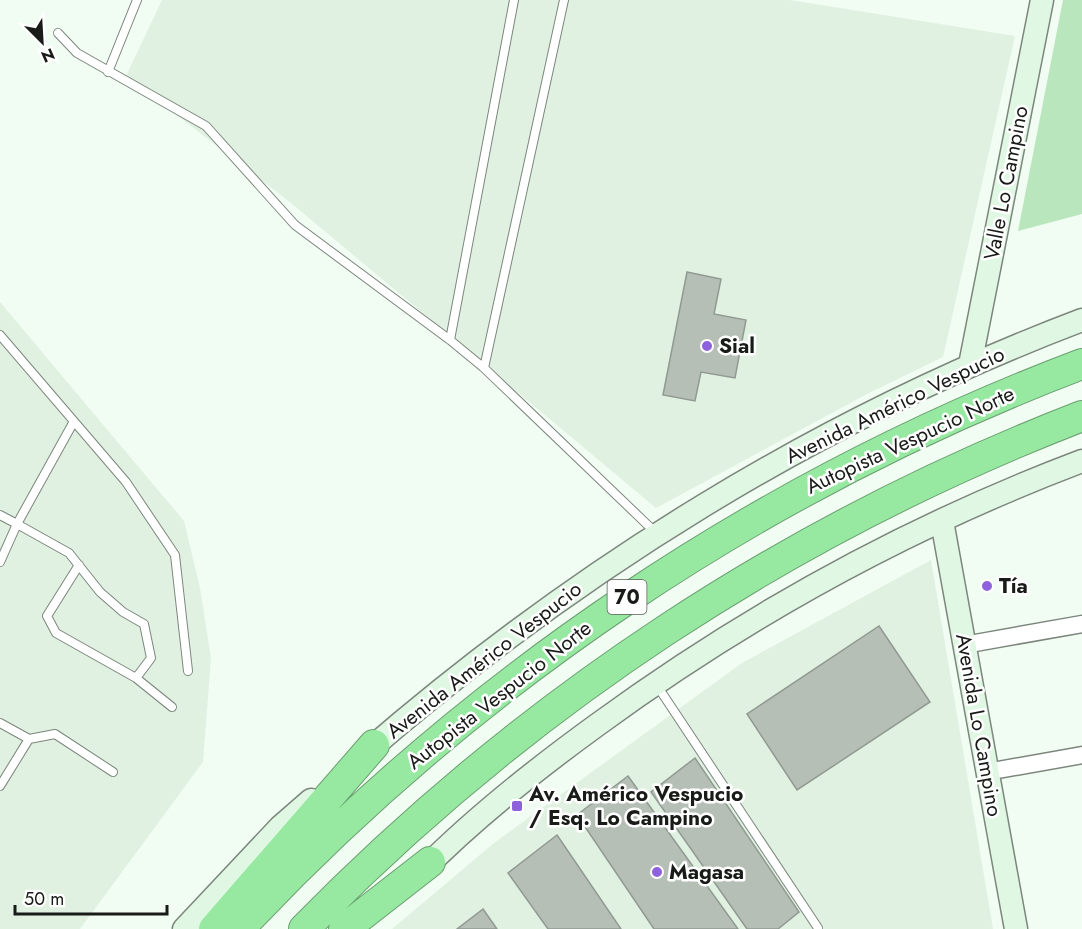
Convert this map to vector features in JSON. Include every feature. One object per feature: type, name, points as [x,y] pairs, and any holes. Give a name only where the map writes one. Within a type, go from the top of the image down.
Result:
[{"type":"highway","name":"Autopista Vespucio Norte","points":[[239,929],[322,845],[440,738],[527,669],[628,597],[728,534],[856,463],[963,412],[1082,364]]},
{"type":"highway","name":"Autopista Vespucio Norte","points":[[304,929],[380,855],[491,756],[545,714],[654,637],[764,568],[850,521],[964,466],[1082,416]]},
{"type":"highway","points":[[214,929],[374,746]]},
{"type":"highway","points":[[344,929],[430,862]]},
{"type":"main road","name":"Valle Lo Campino","points":[[970,365],[1042,0]]},
{"type":"main road","name":"Avenida Américo Vespucio","points":[[184,929],[280,827],[374,746],[494,647],[657,534],[781,460],[970,365],[1082,320]]},
{"type":"main road","points":[[364,929],[430,862],[499,801],[550,760],[656,684],[772,610],[942,520],[1081,462]]},
{"type":"main road","name":"Avenida Lo Campino","points":[[942,520],[1016,929]]},
{"type":"street","points":[[964,645],[1082,624]]},
{"type":"street","points":[[987,772],[1082,755]]},
{"type":"lane","points":[[108,72],[137,0]]},
{"type":"lane","points":[[450,340],[514,0]]},
{"type":"lane","points":[[484,368],[564,0]]},
{"type":"lane","points":[[58,33],[77,53],[206,126],[295,225],[450,340],[484,368],[657,534]]},
{"type":"lane","points":[[0,335],[73,423],[126,482],[175,555],[188,671]]},
{"type":"lane","points":[[0,562],[17,524],[73,423]]},
{"type":"lane","points":[[0,515],[69,553],[99,592],[123,612],[144,624],[151,658],[136,678]]},
{"type":"lane","points":[[79,565],[47,616],[56,633],[136,678],[172,707]]},
{"type":"lane","points":[[656,684],[818,928]]},
{"type":"lane","points":[[0,723],[29,739],[55,734],[113,772]]},
{"type":"lane","points":[[0,786],[29,739]]},
{"type":"shaded area","points":[[162,0],[790,0],[1015,36],[943,357],[867,394],[656,508],[291,203],[126,76]]},
{"type":"shaded area","points":[[0,302],[184,521],[200,588],[211,658],[203,762],[80,929],[0,929]]},
{"type":"shaded area","points":[[931,560],[993,929],[392,929],[494,843],[742,663]]},
{"type":"green space","points":[[1063,0],[1082,0],[1082,214],[1018,231]]},
{"type":"building","name":"Sial","points":[[687,272],[721,279],[714,314],[746,320],[735,378],[701,372],[695,401],[663,395]]},
{"type":"building","points":[[879,626],[930,702],[797,790],[747,714]]},
{"type":"building","points":[[695,758],[799,912],[778,929],[747,929],[651,792]]},
{"type":"building","name":"Magasa","points":[[628,776],[738,929],[654,929],[577,815]]},
{"type":"building","points":[[557,835],[621,929],[548,929],[508,873]]},
{"type":"building","points":[[483,909],[497,929],[457,929]]},
{"type":"place","name":"Sial","points":[[707,346]]},
{"type":"place","name":"Tía","points":[[987,586]]},
{"type":"place","name":"Av. Américo Vespucio / Esq. Lo Campino","points":[[517,806]]},
{"type":"place","name":"Magasa","points":[[657,872]]}]
